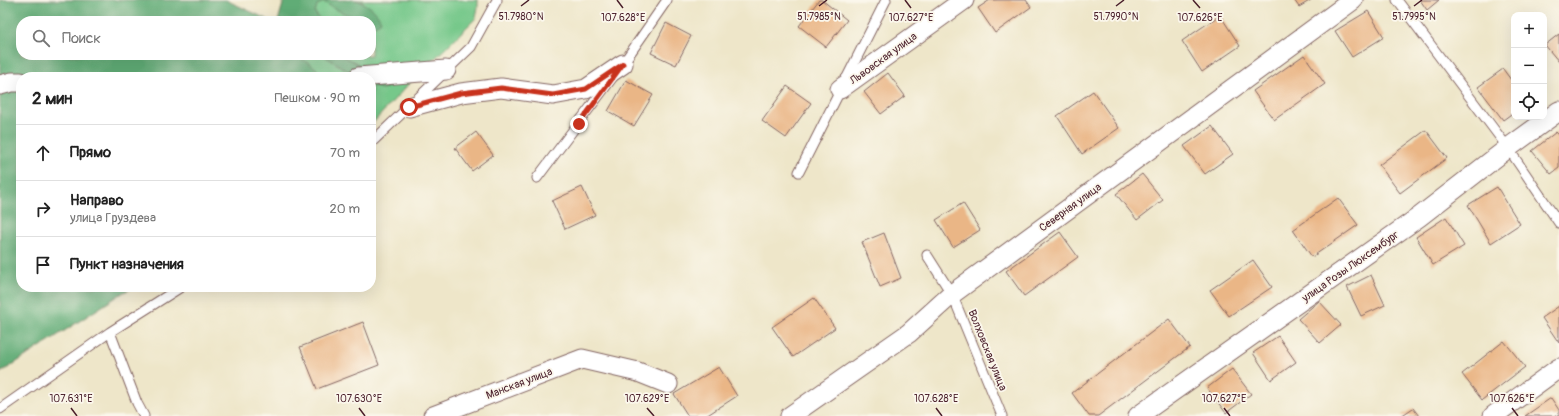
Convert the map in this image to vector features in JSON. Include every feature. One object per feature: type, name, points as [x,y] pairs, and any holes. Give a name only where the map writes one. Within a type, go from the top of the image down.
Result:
[{"type":"street","name":"Львовская улица","points":[[840,89],[964,0]]},
{"type":"street","name":"Северная улица","points":[[790,416],[909,333],[953,296],[1353,0]]},
{"type":"street","points":[[409,107],[461,93],[501,88],[553,95],[586,89],[623,64]]},
{"type":"street","points":[[376,76],[446,70]]},
{"type":"street","points":[[0,85],[16,82]]},
{"type":"street","name":"улица Розы Люксембург","points":[[1138,416],[1420,217],[1508,148],[1559,111]]},
{"type":"street","name":"Манская улица","points":[[433,416],[582,359],[638,372],[668,384]]},
{"type":"street","points":[[1493,416],[1559,368]]},
{"type":"lane","points":[[376,138],[471,47],[497,0]]},
{"type":"lane","points":[[537,178],[623,64],[667,0]]},
{"type":"lane","points":[[799,172],[886,0]]},
{"type":"lane","points":[[1396,0],[1508,148],[1559,223]]},
{"type":"lane","name":"Волховская улица","points":[[927,255],[953,296],[1002,416]]},
{"type":"lane","points":[[0,409],[110,332],[173,292]]},
{"type":"lane","points":[[110,332],[137,403],[144,416]]},
{"type":"green space","points":[[0,0],[226,0],[260,16],[16,16],[16,60],[304,60],[316,68],[318,72],[16,72],[16,292],[124,292],[0,373]]},
{"type":"green space","points":[[284,0],[355,0],[371,8],[381,21],[376,25],[376,16],[350,16],[340,12],[324,2],[317,5],[315,13],[317,16],[279,16]]},
{"type":"green space","points":[[355,0],[478,0],[476,18],[405,88],[376,120],[376,87],[382,89],[380,69],[360,65],[350,60],[376,60],[376,16],[370,16],[363,2]]},
{"type":"green space","points":[[324,2],[352,16],[317,16],[315,13],[316,5]]},
{"type":"green space","points":[[303,60],[331,60],[349,72],[318,72]]},
{"type":"green space","points":[[331,60],[350,60],[360,65],[380,69],[392,79],[389,87],[382,89],[376,87],[376,72],[350,72]]},
{"type":"building","points":[[819,0],[822,0],[847,20],[826,47],[799,26]]},
{"type":"building","points":[[990,0],[1026,0],[1031,7],[995,33],[978,8]]},
{"type":"building","points":[[1294,0],[1311,0],[1299,7]]},
{"type":"building","points":[[1420,0],[1439,0],[1427,10]]},
{"type":"building","points":[[1368,11],[1384,37],[1352,57],[1335,31]]},
{"type":"building","points":[[1220,15],[1240,46],[1202,72],[1182,41]]},
{"type":"building","points":[[666,23],[691,36],[676,65],[651,53]]},
{"type":"building","points":[[1559,34],[1559,62],[1547,47],[1547,43]]},
{"type":"building","points":[[1304,55],[1325,84],[1274,120],[1253,91]]},
{"type":"building","points":[[1503,69],[1511,80],[1511,114],[1503,120],[1478,87]]},
{"type":"building","points":[[888,73],[905,96],[881,114],[864,92]]},
{"type":"building","points":[[626,80],[653,95],[634,126],[608,111]]},
{"type":"building","points":[[787,86],[811,103],[786,138],[762,121]]},
{"type":"building","points":[[1093,91],[1119,128],[1082,154],[1057,116]]},
{"type":"building","points":[[1212,126],[1233,154],[1205,174],[1184,146]]},
{"type":"building","points":[[1426,130],[1447,158],[1400,193],[1379,165]]},
{"type":"building","points":[[476,132],[493,155],[472,171],[455,148]]},
{"type":"building","points":[[1556,132],[1559,135],[1559,168],[1551,174],[1532,151]]},
{"type":"building","points":[[1142,174],[1163,200],[1137,220],[1116,194]]},
{"type":"building","points":[[582,187],[595,215],[565,229],[552,201]]},
{"type":"building","points":[[1497,187],[1520,224],[1491,243],[1468,205]]},
{"type":"building","points":[[1338,198],[1358,225],[1312,257],[1293,230]]},
{"type":"building","points":[[963,203],[980,230],[953,247],[936,220]]},
{"type":"building","points":[[1446,217],[1464,246],[1433,265],[1416,237]]},
{"type":"building","points":[[1060,232],[1078,257],[1024,296],[1006,271]]},
{"type":"building","points":[[884,233],[901,278],[880,287],[862,242]]},
{"type":"building","points":[[1253,260],[1272,287],[1229,316],[1210,290]]},
{"type":"building","points":[[1371,275],[1385,305],[1361,316],[1347,287]]},
{"type":"building","points":[[814,298],[835,328],[793,357],[772,327]]},
{"type":"building","points":[[1319,301],[1341,325],[1320,343],[1298,319]]},
{"type":"building","points":[[1559,306],[1559,343],[1542,318]]},
{"type":"building","points":[[1169,319],[1190,347],[1098,416],[1089,416],[1072,393]]},
{"type":"building","points":[[363,322],[379,365],[317,389],[300,347]]},
{"type":"building","points":[[1278,336],[1296,362],[1271,380],[1253,353]]},
{"type":"building","points":[[1504,341],[1525,367],[1482,400],[1462,374]]},
{"type":"building","points":[[719,367],[737,396],[706,416],[688,416],[674,394]]},
{"type":"building","points":[[1232,369],[1251,394],[1226,413],[1207,388]]},
{"type":"building","points":[[1551,398],[1559,410],[1559,416],[1525,416]]},
{"type":"building","points":[[1413,408],[1419,416],[1401,416]]},
{"type":"route","points":[[409,107],[461,93],[501,88],[553,95],[586,89],[623,64],[579,124]]}]
